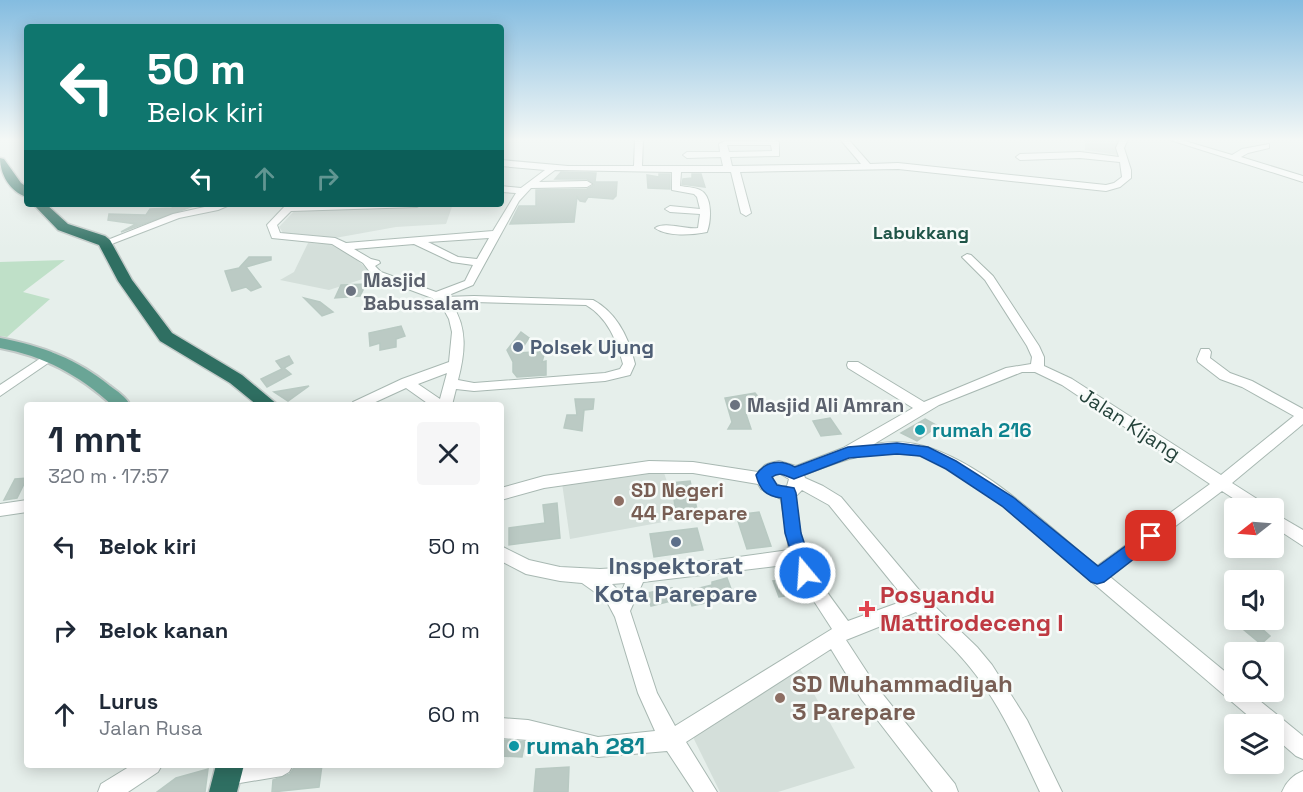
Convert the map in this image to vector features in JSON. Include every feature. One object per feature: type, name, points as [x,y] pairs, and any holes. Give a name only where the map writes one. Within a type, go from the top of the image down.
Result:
[{"type":"highway","points":[[10,176],[24,192]]},
{"type":"highway","points":[[42,207],[63,227],[100,239],[105,243],[125,281],[166,337],[236,379],[265,402]]},
{"type":"main road","points":[[0,343],[30,348],[77,368],[118,402]]},
{"type":"street","points":[[440,298],[469,283],[515,200],[542,176]]},
{"type":"street","points":[[660,228],[702,231],[705,212],[701,194],[675,188],[676,176]]},
{"type":"street","points":[[734,176],[746,213]]},
{"type":"street","points":[[987,176],[1087,188],[1106,188],[1117,185],[1126,176]]},
{"type":"street","points":[[504,189],[587,184]]},
{"type":"street","points":[[105,243],[176,217],[220,207]]},
{"type":"street","points":[[289,207],[272,225],[276,236],[326,239],[347,246],[367,261],[377,274],[440,298],[589,302],[596,305],[614,328],[626,351],[629,364],[625,372],[597,378],[474,387],[452,384]]},
{"type":"street","points":[[298,207],[313,209],[355,207]]},
{"type":"street","points":[[670,209],[705,212]]},
{"type":"street","points":[[347,246],[495,234]]},
{"type":"street","points":[[414,240],[456,260],[480,263]]},
{"type":"street","points":[[504,493],[544,482],[667,466],[724,471],[764,479],[772,490],[793,483],[923,408],[1011,371],[1037,368],[1038,357],[1033,346],[989,278],[967,257]]},
{"type":"street","points":[[440,298],[451,310],[459,326],[452,384],[446,402]]},
{"type":"street","points":[[1097,576],[1222,483],[1302,417],[1247,384],[1215,370],[1203,359],[1205,352]]},
{"type":"street","points":[[0,393],[50,356]]},
{"type":"street","points":[[364,402],[407,382],[455,365]]},
{"type":"street","points":[[853,365],[899,391],[923,408]]},
{"type":"street","name":"Jalan Kijang","points":[[1037,368],[1067,382],[1244,498]]},
{"type":"street","points":[[407,382],[435,402]]},
{"type":"street","points":[[848,452],[897,448],[923,451],[951,465],[1008,502],[1303,749]]},
{"type":"street","points":[[764,479],[766,472],[774,468],[785,468],[793,483],[789,512],[798,556],[805,573],[869,693],[947,792]]},
{"type":"street","points":[[793,483],[818,490],[835,501],[919,603],[970,653],[1001,694],[1051,792]]},
{"type":"street","points":[[0,510],[24,506]]},
{"type":"street","points":[[1284,526],[1303,539]]},
{"type":"street","points":[[504,554],[521,566],[544,572],[637,577],[798,556]]},
{"type":"street","points":[[584,575],[607,591],[622,609],[640,677],[671,740],[706,792]]},
{"type":"street","points":[[622,609],[637,577]]},
{"type":"street","points":[[504,728],[528,730],[598,747],[671,740],[839,635],[919,603]]},
{"type":"street","points":[[109,792],[146,768]]},
{"type":"street","points":[[227,777],[268,768]]},
{"type":"street","points":[[1293,792],[1303,782]]},
{"type":"shaded area","points":[[298,207],[452,207],[446,224],[396,227],[335,238],[285,236],[279,227]]},
{"type":"shaded area","points":[[308,243],[331,244],[342,248],[375,275],[329,290],[280,280],[294,272]]},
{"type":"shaded area","name":"SD Negeri 44 Parepare","points":[[663,470],[680,519],[570,539],[562,483]]},
{"type":"shaded area","name":"SD Muhammadiyah 3 Parepare","points":[[798,665],[855,768],[778,792],[720,792],[690,731]]},
{"type":"green space","points":[[65,260],[23,292],[50,299],[7,337],[0,336],[0,262]]},
{"type":"building","points":[[558,176],[596,176],[595,182],[617,182],[616,196],[613,199],[588,197],[585,202],[580,201],[577,197],[574,222],[510,224],[519,206],[536,206],[536,190],[587,189],[594,185],[587,179],[555,179]]},
{"type":"building","points":[[647,176],[670,176],[670,189],[648,188]]},
{"type":"building","points":[[692,176],[702,176],[705,187],[682,184],[683,179],[692,178]]},
{"type":"building","points":[[191,207],[121,232],[136,224],[108,220],[109,214],[146,215],[150,209]]},
{"type":"building","points":[[249,257],[271,257],[271,260],[246,267],[261,287],[251,291],[246,287],[232,291],[225,271],[239,268]]},
{"type":"building","name":"Masjid Babussalam","points":[[366,284],[360,296],[335,298],[341,285]]},
{"type":"building","points":[[304,298],[320,302],[333,312],[322,316]]},
{"type":"building","points":[[401,326],[405,336],[396,339],[396,347],[380,350],[380,343],[370,346],[369,333]]},
{"type":"building","points":[[521,332],[529,338],[519,353],[545,351],[542,362],[546,361],[546,375],[517,377],[513,372],[513,362],[507,350]]},
{"type":"building","points":[[289,356],[293,363],[284,368],[291,374],[267,387],[261,379],[282,369],[276,361]]},
{"type":"building","points":[[309,386],[288,401],[274,392]]},
{"type":"building","points":[[755,393],[765,405],[745,411],[751,429],[728,429],[732,422],[725,398]]},
{"type":"building","points":[[575,399],[594,399],[593,409],[584,410],[582,431],[564,428],[567,415],[577,415]]},
{"type":"building","points":[[830,418],[841,434],[821,436],[813,421]]},
{"type":"building","name":"rumah 216","points":[[925,419],[938,426],[917,441],[901,433]]},
{"type":"building","points":[[24,478],[24,484],[17,498],[4,500],[15,479]]},
{"type":"building","points":[[690,481],[697,509],[676,511],[671,483]]},
{"type":"building","points":[[557,503],[560,538],[509,545],[509,528],[545,523],[543,505]]},
{"type":"building","points":[[759,512],[771,546],[747,549],[736,515]]},
{"type":"building","name":"Inspektorat Kota Parepare","points":[[697,528],[703,550],[654,557],[650,534]]},
{"type":"building","points":[[795,574],[802,586],[790,588],[793,595],[779,597],[773,581],[789,579],[787,575]]},
{"type":"building","points":[[727,578],[734,597],[692,606],[687,591],[712,585],[712,582]]},
{"type":"building","points":[[672,588],[675,600],[651,606],[647,593]]},
{"type":"building","points":[[1244,630],[1263,630],[1270,636],[1263,642],[1259,642]]},
{"type":"building","name":"rumah 281","points":[[504,740],[525,742],[522,757],[504,756]]},
{"type":"building","points":[[569,767],[568,792],[534,792],[536,769]]},
{"type":"building","points":[[294,768],[322,768],[319,787],[272,792],[273,780],[290,774]]},
{"type":"building","points":[[208,769],[205,792],[157,792],[176,778]]},
{"type":"place","name":"Masjid Babussalam","points":[[351,291]]},
{"type":"place","name":"Polsek Ujung","points":[[518,347]]},
{"type":"place","name":"Masjid Ali Amran","points":[[735,405]]},
{"type":"place","name":"rumah 216","points":[[920,430]]},
{"type":"place","name":"SD Negeri 44 Parepare","points":[[619,501]]},
{"type":"place","name":"Inspektorat Kota Parepare","points":[[676,542]]},
{"type":"place","name":"Posyandu Mattirodeceng I","points":[[867,609]]},
{"type":"place","name":"SD Muhammadiyah 3 Parepare","points":[[780,698]]},
{"type":"place","name":"rumah 281","points":[[514,746]]},
{"type":"district","name":"Labukkang","points":[[921,233]]},
{"type":"route","points":[[805,573],[798,556],[793,533],[788,493],[772,490],[766,485],[764,475],[770,469],[779,467],[794,473],[848,452],[897,448],[923,451],[951,465],[1008,502],[1097,576],[1151,536]]}]
